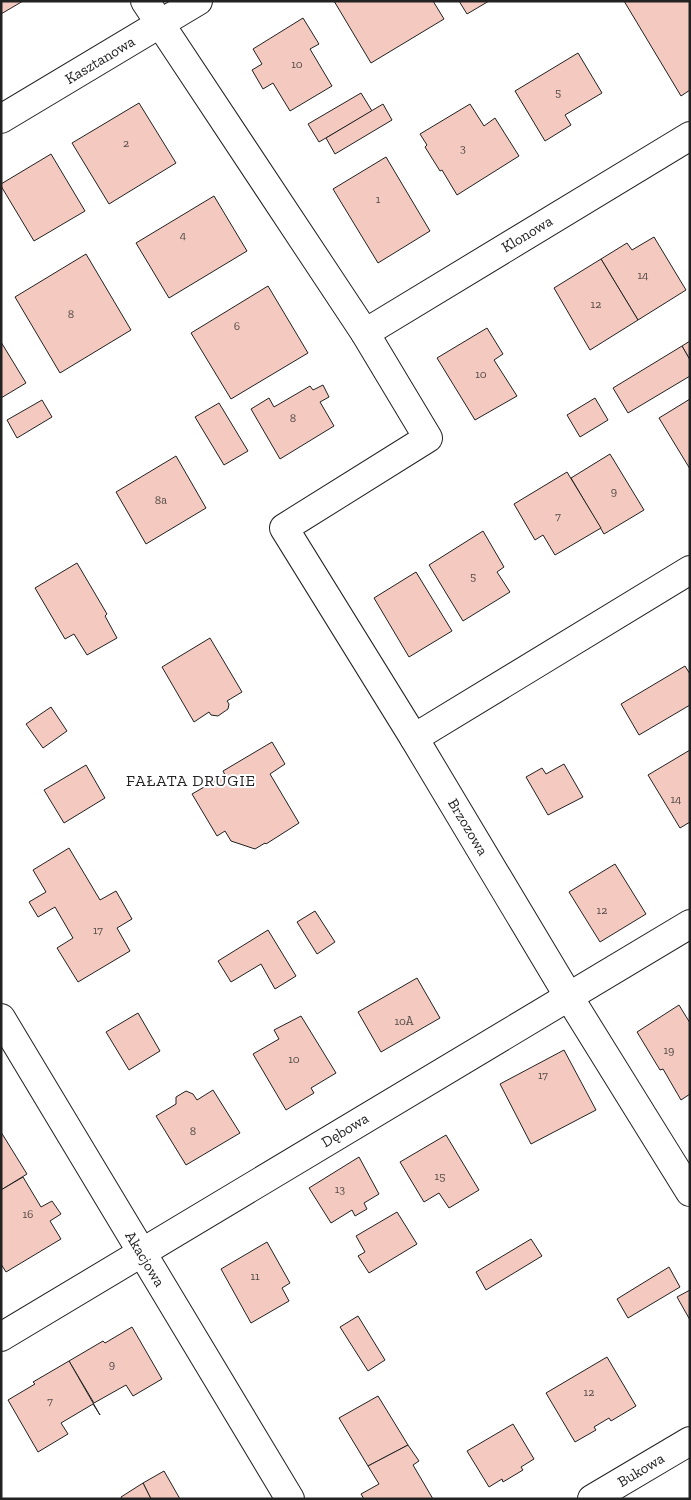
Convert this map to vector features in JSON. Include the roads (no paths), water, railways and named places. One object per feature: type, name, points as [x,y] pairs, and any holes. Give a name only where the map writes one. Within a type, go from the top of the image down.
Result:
[{"type":"street","points":[[145,1],[365,332]]},
{"type":"street","name":"Kasztanowa","points":[[1,119],[198,1]]},
{"type":"street","name":"Klonowa","points":[[365,332],[690,136]]},
{"type":"street","name":"Brzozowa","points":[[365,332],[428,438],[284,528],[414,738],[569,997],[690,1192]]},
{"type":"street","points":[[414,738],[690,570]]},
{"type":"street","name":"Dębowa","points":[[1,1337],[690,924]]},
{"type":"street","name":"Akacjowa","points":[[1,1018],[290,1499]]},
{"type":"street","name":"Bukowa","points":[[592,1499],[690,1441]]},
{"type":"district","name":"FAŁATA DRUGIE","points":[[191,780]]}]
